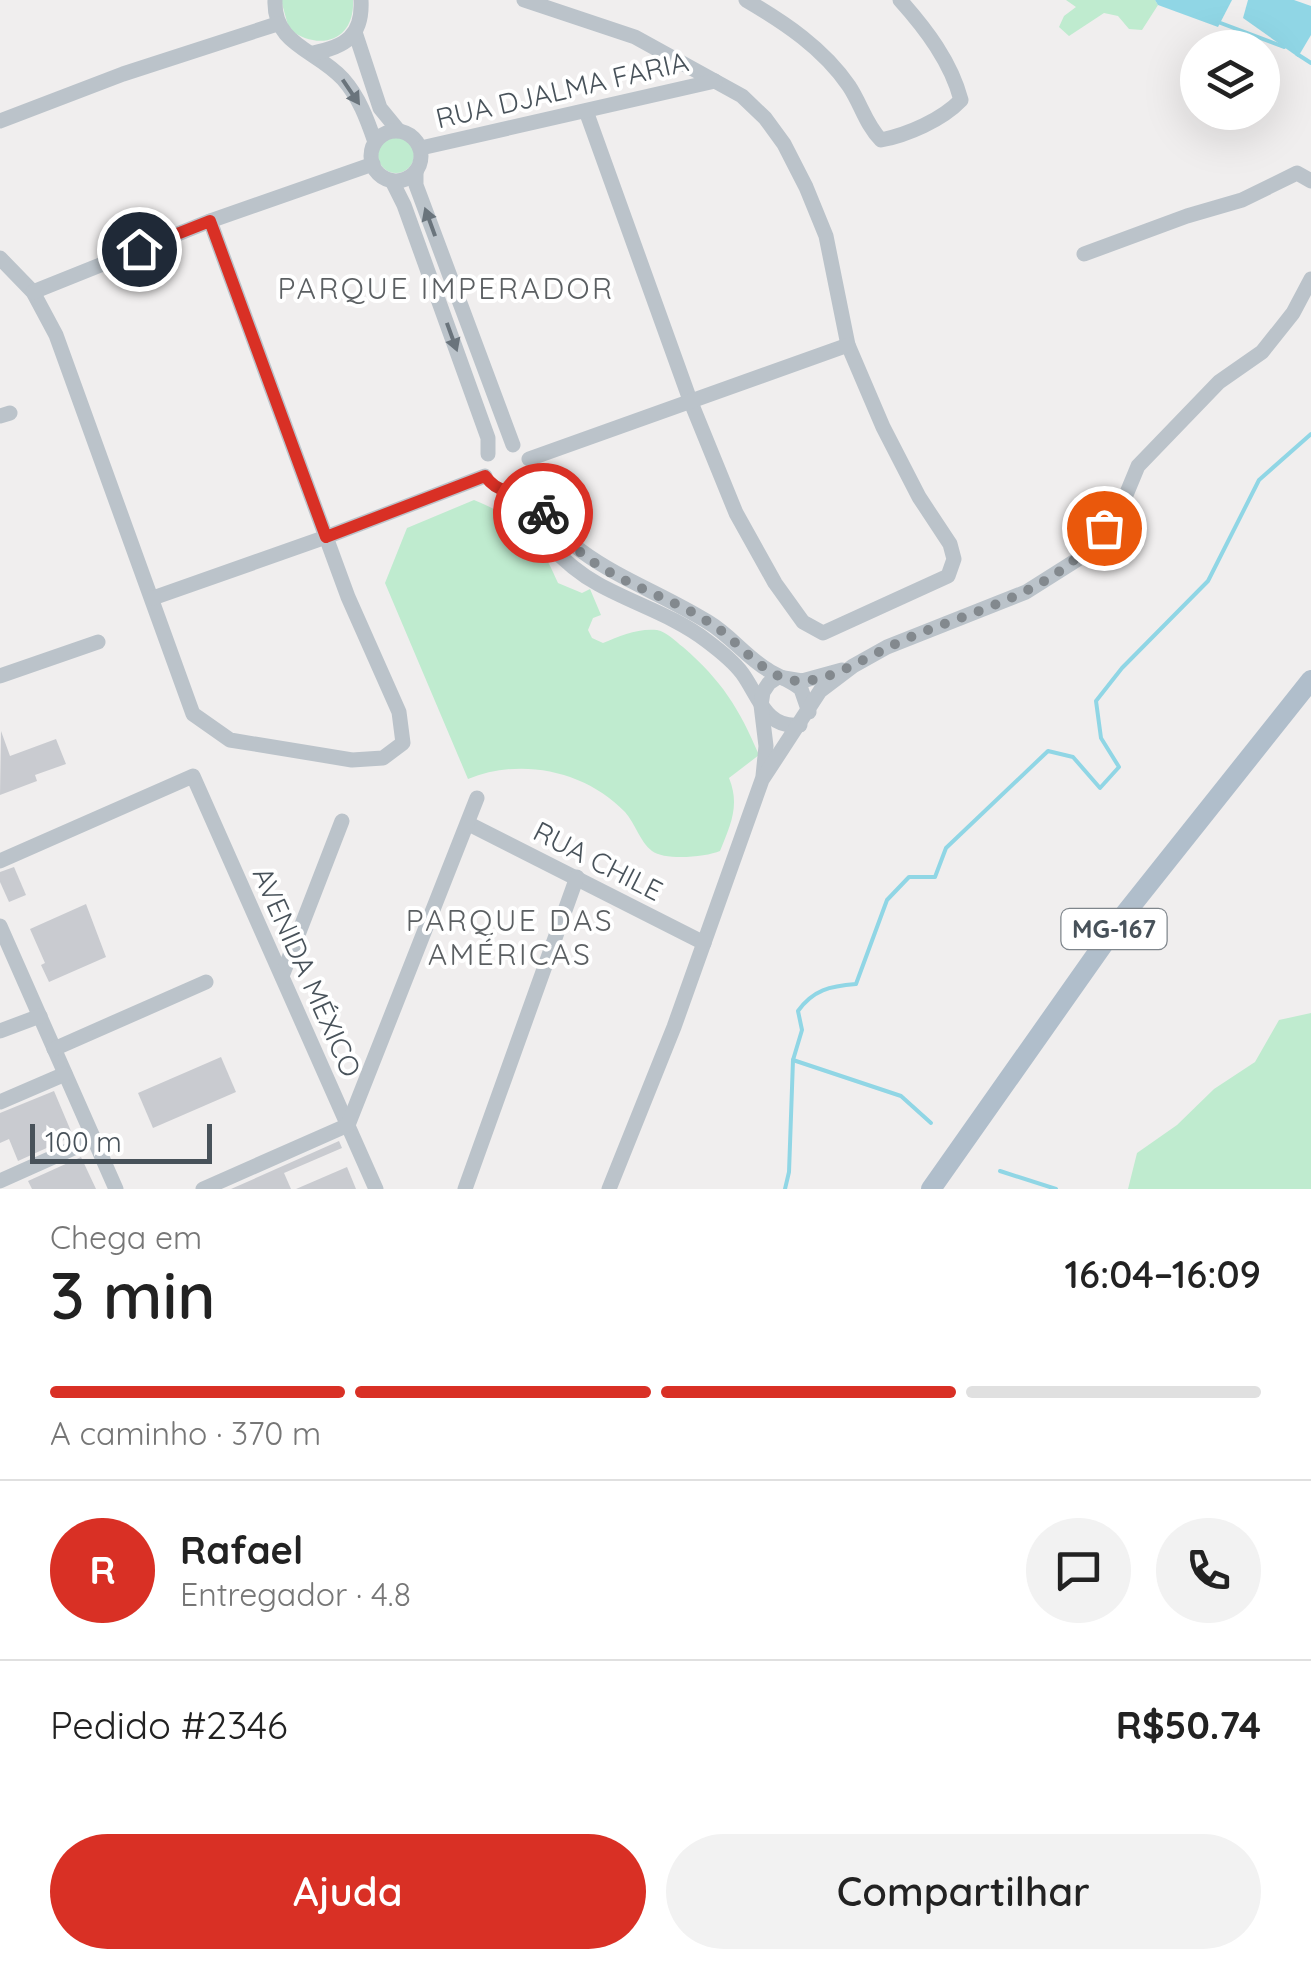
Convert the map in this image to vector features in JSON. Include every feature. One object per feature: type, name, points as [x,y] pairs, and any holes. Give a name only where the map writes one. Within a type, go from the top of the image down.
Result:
[{"type":"main road","name":"MG-167","points":[[931,1189],[1124,915],[1311,680]]},
{"type":"street","points":[[275,0],[277,24],[286,37],[313,53],[342,78],[358,98],[375,142]]},
{"type":"street","points":[[524,0],[635,36],[742,96],[765,118],[806,186],[826,236],[848,345],[883,426],[919,497],[950,544],[954,559],[948,576],[822,634],[802,622],[736,514],[690,400],[586,111]]},
{"type":"street","points":[[746,0],[783,22],[834,64],[880,140],[895,138],[951,111],[962,100],[955,78],[924,27],[900,0]]},
{"type":"street","points":[[313,53],[337,49],[355,32],[362,1]]},
{"type":"street","points":[[0,121],[122,74],[277,24]]},
{"type":"street","points":[[355,32],[380,108],[398,130],[412,136],[421,148],[422,160],[404,180],[382,176],[371,154],[375,142],[385,132],[398,130]]},
{"type":"street","name":"RUA DJALMA FARIA","points":[[421,148],[714,81]]},
{"type":"street","points":[[32,292],[210,221],[373,164]]},
{"type":"street","points":[[416,171],[416,185],[513,445]]},
{"type":"street","points":[[1084,254],[1242,200],[1297,173],[1311,181]]},
{"type":"street","points":[[392,180],[488,438],[485,476],[505,492],[568,563],[593,582],[706,640],[740,671],[774,720],[784,725],[804,718]]},
{"type":"street","points":[[0,258],[32,292],[56,335],[193,714],[230,740],[352,760],[384,758],[403,743],[399,712],[326,537],[210,221]]},
{"type":"street","points":[[762,780],[820,691],[853,666],[887,648],[1026,592],[1083,556],[1126,495],[1138,466],[1219,382],[1262,352],[1294,313],[1311,279]]},
{"type":"street","points":[[529,458],[848,345]]},
{"type":"street","points":[[488,454],[499,446],[513,445],[523,450],[531,470],[526,488],[533,502],[566,539],[598,566],[713,624],[768,670],[787,678],[801,689],[804,718]]},
{"type":"street","points":[[153,598],[485,476]]},
{"type":"street","points":[[505,492],[518,490],[528,480]]},
{"type":"street","points":[[0,676],[98,642]]},
{"type":"street","points":[[609,1189],[762,780],[766,746],[762,692],[778,677],[802,681],[853,666]]},
{"type":"street","name":"AVENIDA MÉXICO","points":[[0,862],[193,776],[376,1189]]},
{"type":"street","points":[[203,1189],[348,1125],[477,798]]},
{"type":"street","points":[[282,976],[342,821]]},
{"type":"street","name":"RUA CHILE","points":[[469,824],[704,943]]},
{"type":"street","points":[[465,1189],[577,877]]},
{"type":"street","points":[[0,926],[116,1189]]},
{"type":"street","points":[[54,1049],[206,982]]},
{"type":"street","points":[[0,1031],[40,1016]]},
{"type":"street","points":[[0,1102],[65,1074]]},
{"type":"street","points":[[0,1181],[94,1139]]},
{"type":"green space","points":[[281,0],[353,0],[352,14],[342,33],[323,41],[312,40],[289,29]]},
{"type":"green space","points":[[1066,0],[1155,0],[1158,5],[1142,30],[1129,29],[1118,16],[1104,13],[1069,36],[1059,27],[1064,16],[1076,7]]},
{"type":"green space","points":[[396,137],[408,143],[414,155],[408,167],[396,173],[384,167],[378,155],[384,143]]},
{"type":"green space","points":[[474,500],[526,531],[558,583],[582,593],[590,589],[601,615],[593,618],[588,630],[592,638],[603,643],[636,631],[661,631],[697,659],[728,696],[759,755],[729,778],[734,806],[720,851],[686,857],[658,854],[641,838],[629,816],[609,798],[591,786],[552,772],[509,769],[468,779],[385,583],[407,528]]},
{"type":"green space","points":[[1311,1013],[1311,1189],[1128,1189],[1137,1153],[1177,1125],[1214,1089],[1255,1062],[1279,1020]]},
{"type":"water","points":[[1155,0],[1232,0],[1218,27],[1158,5]]},
{"type":"water","points":[[1248,0],[1294,0],[1311,6],[1311,35],[1298,57],[1280,44],[1280,30],[1260,30],[1243,18]]},
{"type":"building","points":[[1,731],[10,756],[56,739],[66,764],[35,775],[37,781],[0,795]]},
{"type":"building","points":[[14,867],[26,895],[9,902],[0,872]]},
{"type":"building","points":[[86,904],[106,957],[49,982],[30,929]]},
{"type":"building","points":[[221,1057],[236,1092],[153,1128],[138,1093]]},
{"type":"building","points":[[54,1091],[73,1136],[18,1161],[9,1139],[0,1143],[0,1113]]},
{"type":"building","points":[[339,1141],[342,1148],[284,1173],[291,1189],[231,1189]]},
{"type":"building","points":[[81,1157],[96,1189],[32,1189],[28,1181]]},
{"type":"building","points":[[347,1167],[356,1189],[296,1189]]},
{"type":"waterway","points":[[1218,22],[1284,47]]},
{"type":"waterway","points":[[1297,54],[1311,63]]},
{"type":"waterway","points":[[785,1189],[793,1060],[802,1030],[798,1011],[823,990],[856,984],[887,900],[909,877],[935,877],[946,848],[1048,751],[1073,757],[1100,788],[1119,767],[1101,738],[1096,701],[1122,668],[1208,581],[1259,480],[1311,434]]},
{"type":"waterway","points":[[793,1060],[901,1096],[931,1123]]},
{"type":"waterway","points":[[1000,1171],[1056,1189]]},
{"type":"way so far","points":[[543,513],[598,566],[713,624],[768,670],[802,681],[853,666],[887,648],[1026,592],[1083,556],[1104,528]]},
{"type":"district","name":"PARQUE IMPERADOR","points":[[446,289]]},
{"type":"district","name":"PARQUE DAS AMÉRICAS","points":[[510,938]]},
{"type":"route","points":[[139,249],[210,221],[326,537],[485,476],[505,492],[518,490],[528,480],[526,488],[543,513]]}]
